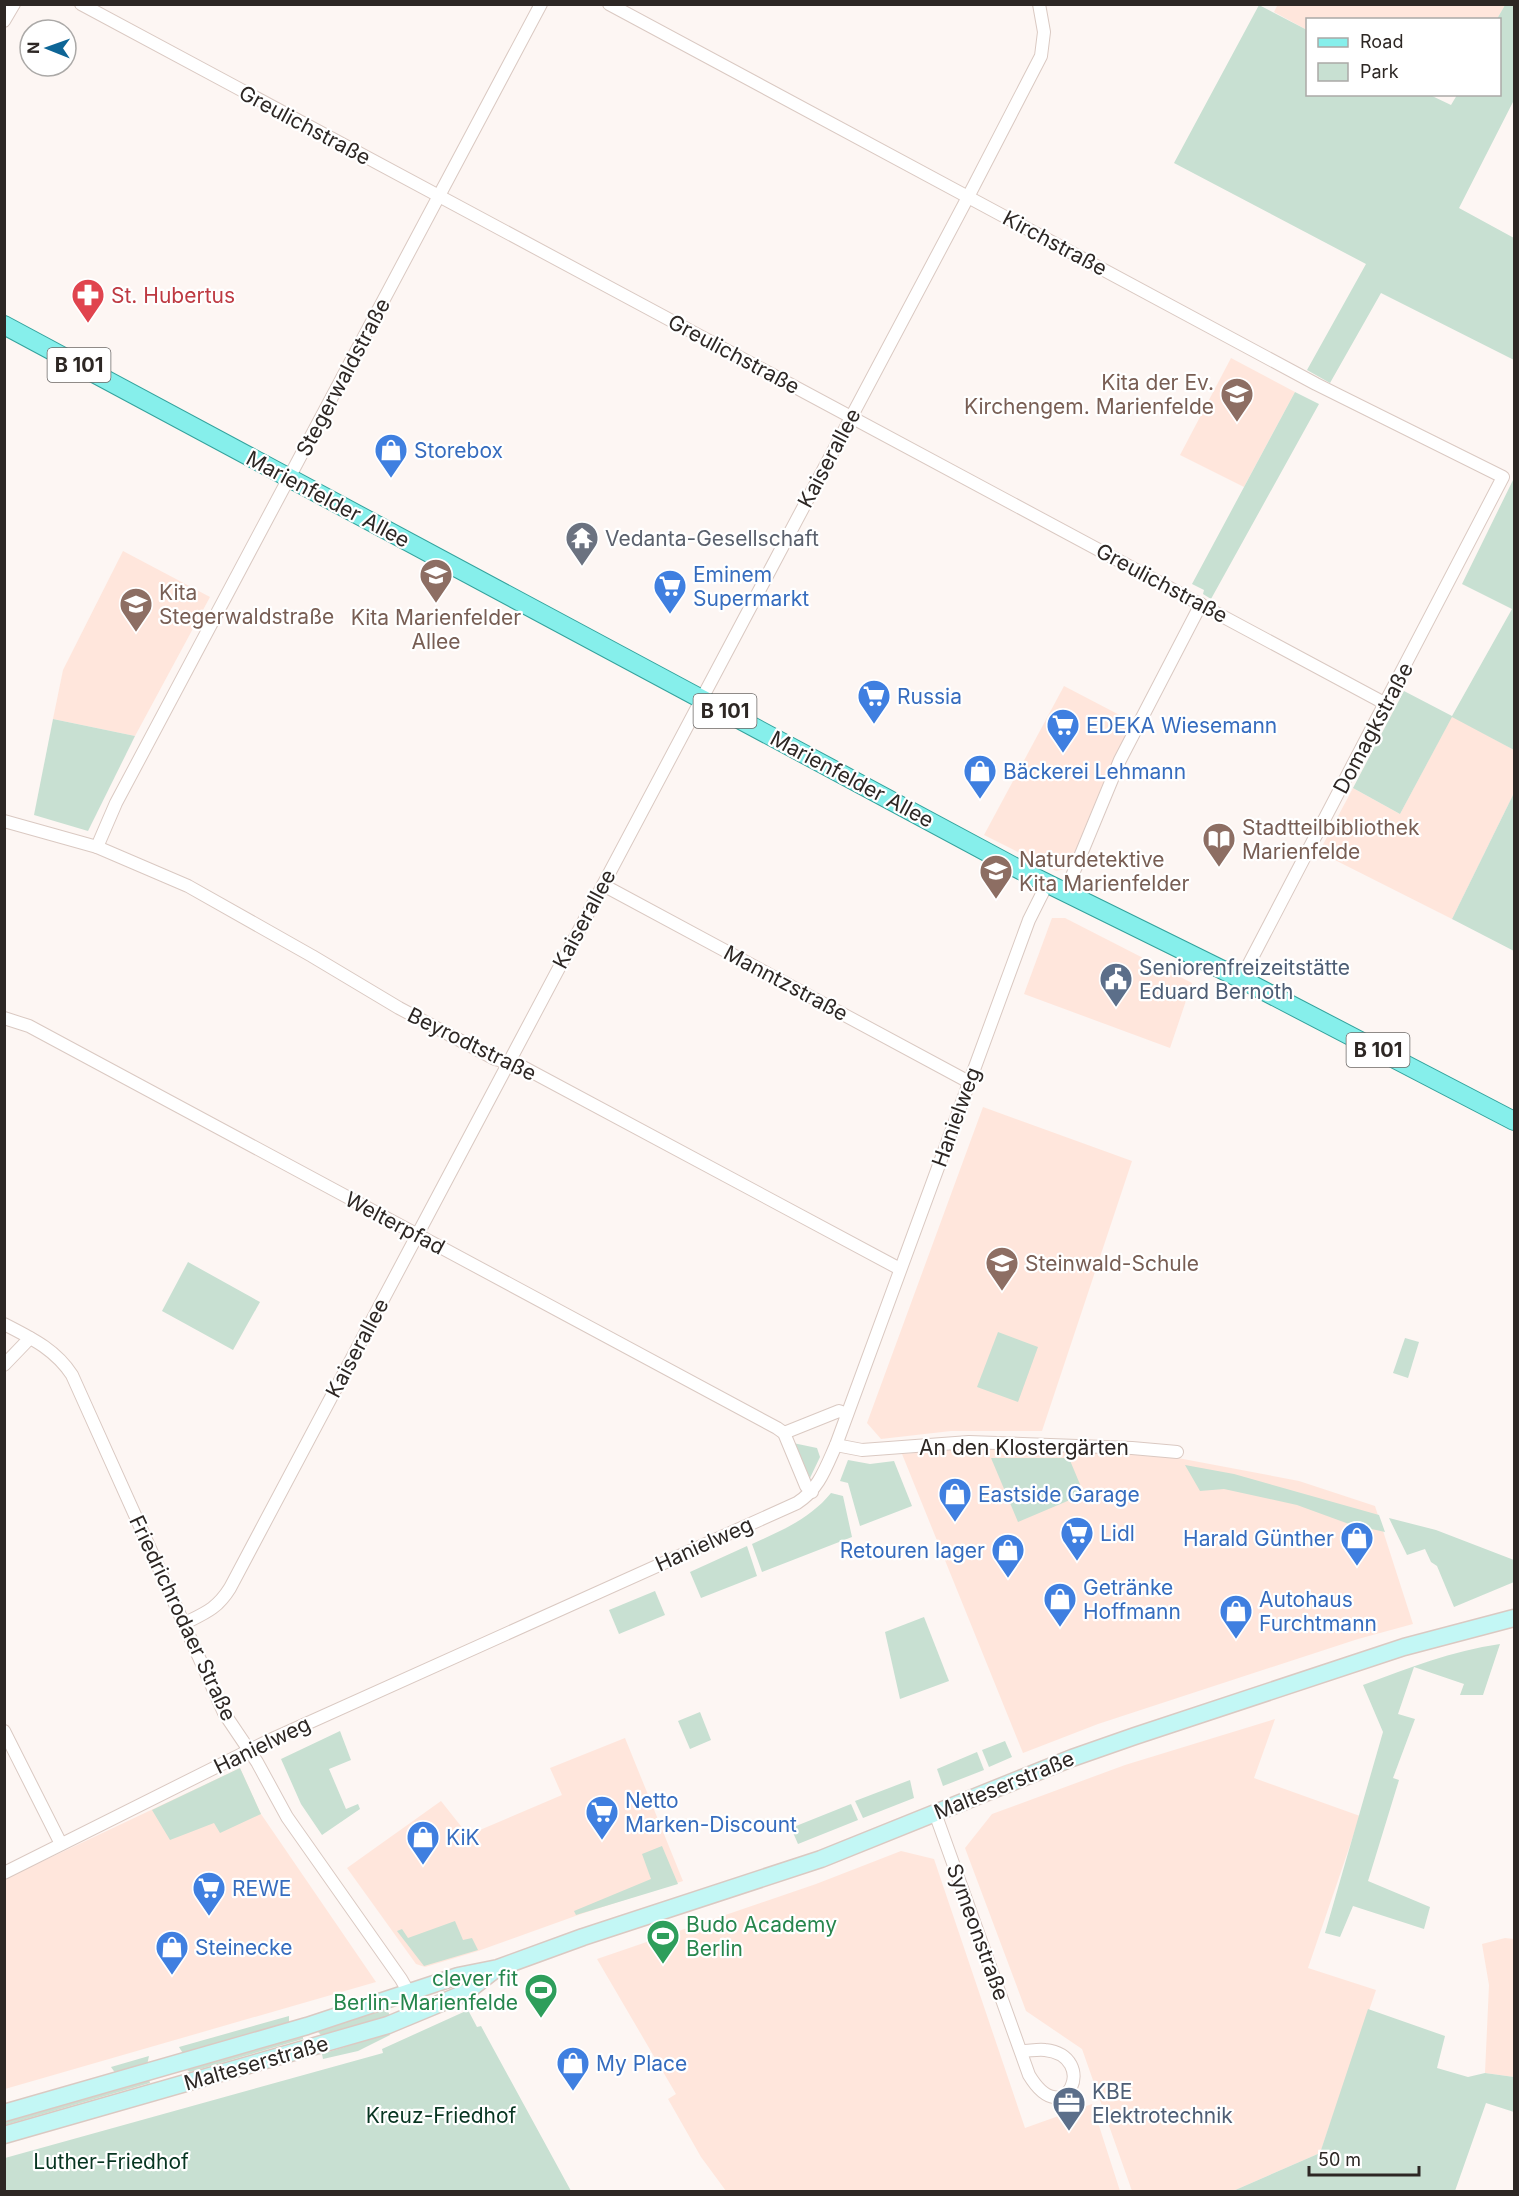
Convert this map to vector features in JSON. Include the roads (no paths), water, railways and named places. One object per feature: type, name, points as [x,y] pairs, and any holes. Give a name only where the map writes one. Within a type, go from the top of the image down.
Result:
[{"type":"main road","name":"Marienfelder Allee","points":[[4,325],[1047,884],[1241,979],[1515,1121]]},
{"type":"main road","name":"Malteserstraße","points":[[4,2113],[307,2026],[458,1976],[498,1968],[583,1937],[792,1869],[1072,1758],[1135,1736],[1295,1685],[1395,1650],[1515,1618]]},
{"type":"main road","name":"Malteserstraße","points":[[4,2135],[388,2025],[465,1993],[498,1968]]},
{"type":"main road","points":[[307,2026],[313,2046]]},
{"type":"main road","points":[[168,2067],[173,2086]]},
{"type":"street","points":[[4,21],[14,4]]},
{"type":"street","name":"Greulichstraße","points":[[81,4],[1386,704]]},
{"type":"street","name":"Stegerwaldstraße","points":[[97,847],[116,803],[542,4]]},
{"type":"street","name":"Kirchstraße","points":[[609,4],[1316,384],[1503,477]]},
{"type":"street","name":"Kaiserallee","points":[[183,1624],[210,1611],[221,1602],[230,1588],[968,196],[1041,56],[1044,32],[1040,4]]},
{"type":"street","name":"Domagkstraße","points":[[1241,979],[1503,477]]},
{"type":"street","points":[[1065,893],[1120,760],[1201,604]]},
{"type":"street","name":"Beyrodtstraße","points":[[4,821],[97,847],[188,886],[399,1008],[495,1059],[521,1066],[900,1269]]},
{"type":"street","name":"Hanielweg","points":[[4,1873],[278,1736],[797,1503],[812,1492],[836,1444],[1034,906],[1047,884]]},
{"type":"street","name":"Manntzstraße","points":[[603,885],[969,1082]]},
{"type":"street","name":"Welterpfad","points":[[4,1018],[29,1026],[784,1433]]},
{"type":"street","name":"Friedrichrodaer Straße","points":[[4,1324],[57,1356],[73,1377],[224,1713],[250,1751],[287,1817],[409,1993],[417,2013]]},
{"type":"street","points":[[4,1365],[30,1338]]},
{"type":"street","points":[[812,1492],[806,1486],[784,1433],[839,1410],[847,1414]]},
{"type":"street","name":"An den Klostergärten","points":[[836,1444],[862,1450],[969,1442],[1100,1446],[1177,1452]]},
{"type":"street","points":[[4,1731],[61,1844]]},
{"type":"street","name":"Symeonstraße","points":[[935,1813],[1029,2075],[1037,2088],[1046,2095],[1058,2097],[1068,2093],[1074,2083],[1071,2064],[1047,2050],[1021,2051]]},
{"type":"place","name":"St. Hubertus","points":[[88,324]]},
{"type":"place","name":"Kita der Ev. Kirchengem. Marienfelde","points":[[1237,423]]},
{"type":"place","name":"Storebox","points":[[391,479]]},
{"type":"place","name":"Vedanta-Gesellschaft","points":[[582,567]]},
{"type":"place","name":"Kita Marienfelder Allee","points":[[436,604]]},
{"type":"place","name":"Eminem Supermarkt","points":[[670,615]]},
{"type":"place","name":"Kita Stegerwaldstraße","points":[[136,633]]},
{"type":"place","name":"Russia","points":[[874,725]]},
{"type":"place","name":"EDEKA Wiesemann","points":[[1063,754]]},
{"type":"place","name":"Bäckerei Lehmann","points":[[980,800]]},
{"type":"place","name":"Stadtteilbibliothek Marienfelde","points":[[1219,868]]},
{"type":"place","name":"Naturdetektive Kita Marienfelder","points":[[996,900]]},
{"type":"place","name":"Seniorenfreizeitstätte Eduard Bernoth","points":[[1116,1008]]},
{"type":"place","name":"Steinwald-Schule","points":[[1002,1292]]},
{"type":"place","name":"Eastside Garage","points":[[955,1523]]},
{"type":"place","name":"Lidl","points":[[1077,1562]]},
{"type":"place","name":"Harald Günther","points":[[1357,1567]]},
{"type":"place","name":"Retouren lager","points":[[1008,1579]]},
{"type":"place","name":"Getränke Hoffmann","points":[[1060,1628]]},
{"type":"place","name":"Autohaus Furchtmann","points":[[1236,1640]]},
{"type":"place","name":"Netto Marken-Discount","points":[[602,1841]]},
{"type":"place","name":"KiK","points":[[423,1866]]},
{"type":"place","name":"REWE","points":[[209,1917]]},
{"type":"place","name":"Budo Academy Berlin","points":[[663,1965]]},
{"type":"place","name":"Steinecke","points":[[172,1976]]},
{"type":"place","name":"clever fit Berlin-Marienfelde","points":[[541,2019]]},
{"type":"place","name":"My Place","points":[[573,2092]]},
{"type":"place","name":"KBE Elektrotechnik","points":[[1069,2132]]},
{"type":"park label","name":"Kreuz-Friedhof","points":[[441,2115]]},
{"type":"park label","name":"Luther-Friedhof","points":[[111,2161]]}]
